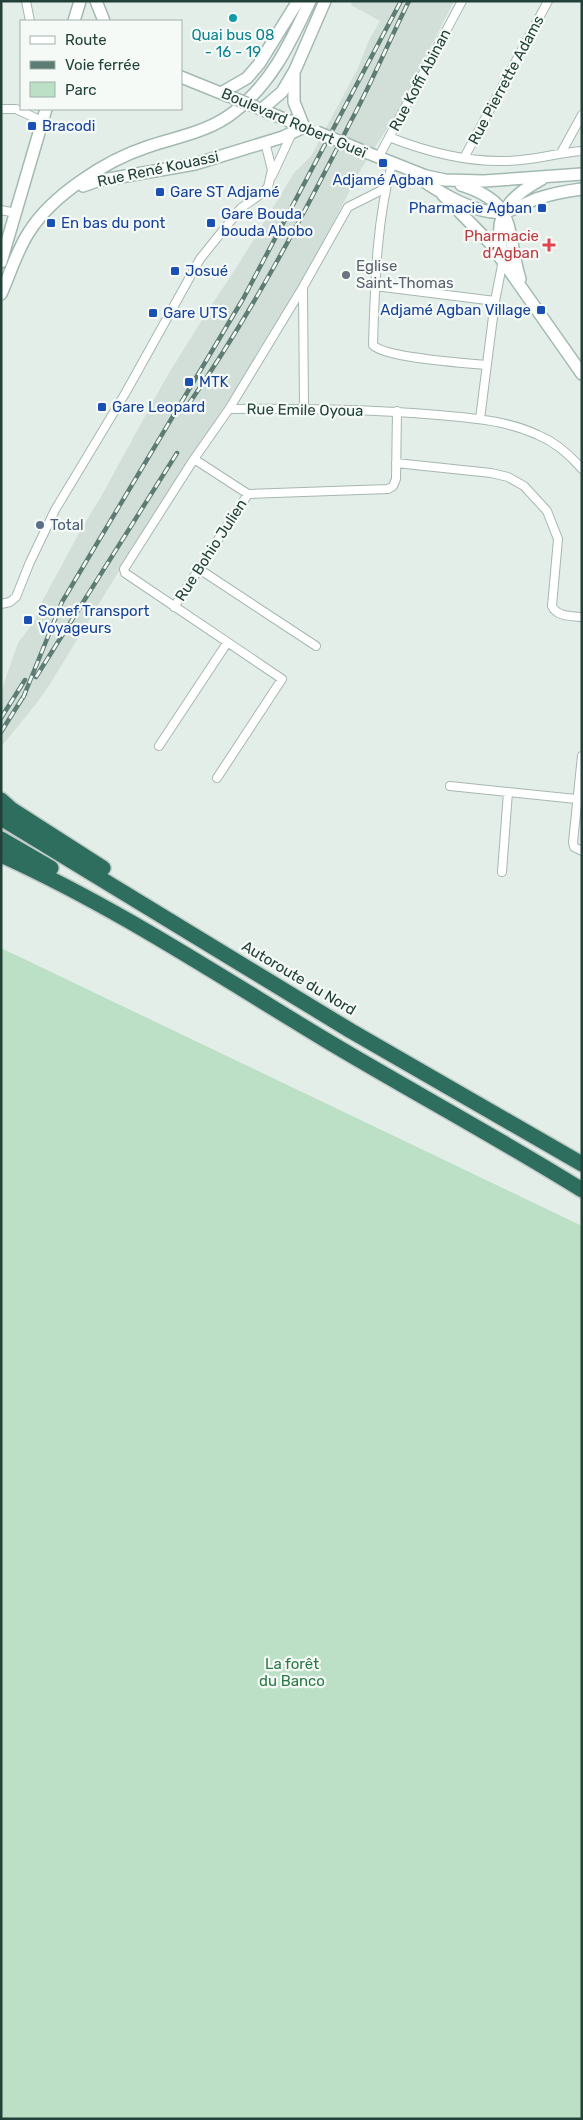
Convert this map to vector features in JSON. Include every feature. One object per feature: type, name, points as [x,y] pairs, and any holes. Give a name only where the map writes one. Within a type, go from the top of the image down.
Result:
[{"type":"highway","points":[[1,800],[11,809],[112,873],[148,907]]},
{"type":"highway","name":"Autoroute du Nord","points":[[1,818],[352,1031],[582,1164]]},
{"type":"highway","points":[[1,839],[78,884],[178,951]]},
{"type":"highway","points":[[1,855],[74,891],[582,1190]]},
{"type":"main road","points":[[74,20],[80,1]]},
{"type":"main road","points":[[96,1],[104,20]]},
{"type":"main road","points":[[218,91],[247,78],[259,64],[298,1]]},
{"type":"main road","points":[[1,294],[29,231],[67,191],[116,159],[146,147],[197,132],[220,122],[234,112],[271,75],[285,54],[310,1]]},
{"type":"main road","points":[[259,108],[282,92],[295,70],[325,1]]},
{"type":"main road","points":[[295,70],[294,102],[304,127]]},
{"type":"main road","name":"Boulevard Robert Gueï","points":[[182,77],[407,170],[445,180],[484,181],[582,174]]},
{"type":"main road","points":[[1,262],[46,110]]},
{"type":"main road","name":"Rue René Kouassi","points":[[67,191],[97,181],[195,164],[292,133],[304,127]]},
{"type":"main road","name":"Boulevard Robert Gueï","points":[[407,170],[443,194],[477,208],[503,212],[558,193],[582,189]]},
{"type":"main road","name":"Boulevard Robert Gueï","points":[[503,212],[520,192],[543,178]]},
{"type":"main road","points":[[445,180],[476,190],[490,197],[499,205],[510,231],[515,264],[523,287]]},
{"type":"main road","points":[[443,194],[475,225],[503,260],[582,374]]},
{"type":"main road","points":[[510,231],[519,213],[534,200]]},
{"type":"main road","points":[[503,212],[500,238],[503,260]]},
{"type":"street","points":[[26,1],[30,20]]},
{"type":"street","name":"Rue Koffi Abinan","points":[[373,156],[389,137],[462,1]]},
{"type":"street","name":"Rue Pierrette Adams","points":[[464,158],[548,1]]},
{"type":"street","points":[[1,109],[16,109],[42,121]]},
{"type":"street","points":[[561,153],[582,116]]},
{"type":"street","points":[[1,604],[10,602],[16,597],[30,562],[56,510],[122,400],[200,259],[241,208],[268,187],[292,133]]},
{"type":"street","points":[[389,137],[420,149],[464,158],[528,160],[582,151]]},
{"type":"street","points":[[265,142],[272,170],[271,178]]},
{"type":"street","points":[[392,164],[386,188],[375,286],[373,345],[376,349],[398,355],[486,365]]},
{"type":"street","name":"Rue Emile Oyoua","points":[[230,409],[348,207],[386,188]]},
{"type":"street","points":[[1,210],[16,213]]},
{"type":"street","points":[[480,419],[495,301],[503,260]]},
{"type":"street","points":[[375,286],[495,301]]},
{"type":"street","points":[[303,287],[304,409]]},
{"type":"street","points":[[217,778],[282,679],[125,573],[124,569],[194,459],[230,409]]},
{"type":"street","name":"Rue Emile Oyoua","points":[[230,409],[397,411],[480,419],[514,426],[538,435],[561,449],[582,470]]},
{"type":"street","points":[[194,459],[248,494],[388,489],[393,486],[396,479],[397,411]]},
{"type":"street","points":[[396,463],[491,473],[508,477],[524,486],[546,511],[558,539],[553,610],[560,614],[582,618]]},
{"type":"street","name":"Rue Bohio Julien","points":[[174,607],[248,494]]},
{"type":"street","points":[[199,569],[316,646]]},
{"type":"street","points":[[159,746],[228,643]]},
{"type":"street","points":[[582,756],[573,842],[574,846],[582,851]]},
{"type":"street","points":[[450,786],[576,799]]},
{"type":"street","points":[[502,872],[508,792]]},
{"type":"shaded area","points":[[352,1],[454,1],[397,113],[361,169],[301,285],[259,354],[152,517],[50,684],[1,747],[1,692],[18,643],[36,619],[38,609],[166,378],[294,173],[311,156],[358,68],[369,40],[380,21],[351,5]]},
{"type":"green space","name":"La forêt du Banco","points":[[1,948],[582,1226],[582,2119],[1,2119]]},
{"type":"railway","points":[[23,698],[62,602],[243,299],[401,1]]},
{"type":"railway","points":[[188,405],[254,302],[314,194],[359,106],[409,1]]},
{"type":"railway","points":[[36,677],[177,453]]},
{"type":"railway","points":[[1,718],[25,680]]},
{"type":"railway","points":[[1,732],[25,694]]},
{"type":"place","name":"Quai bus 08 - 16 - 19","points":[[233,18]]},
{"type":"place","name":"Bracodi","points":[[32,126]]},
{"type":"place","name":"Adjamé Agban","points":[[383,163]]},
{"type":"place","name":"Gare ST Adjamé","points":[[160,192]]},
{"type":"place","name":"Pharmacie Agban","points":[[542,208]]},
{"type":"place","name":"En bas du pont","points":[[51,223]]},
{"type":"place","name":"Gare Bouda bouda Abobo","points":[[211,223]]},
{"type":"place","name":"Pharmacie d’Agban","points":[[549,245]]},
{"type":"place","name":"Josué","points":[[175,271]]},
{"type":"place","name":"Eglise Saint-Thomas","points":[[346,275]]},
{"type":"place","name":"Adjamé Agban Village","points":[[541,310]]},
{"type":"place","name":"Gare UTS","points":[[153,313]]},
{"type":"place","name":"MTK","points":[[189,382]]},
{"type":"place","name":"Gare Leopard","points":[[102,407]]},
{"type":"place","name":"Total","points":[[40,525]]},
{"type":"place","name":"Sonef Transport Voyageurs","points":[[28,620]]}]
